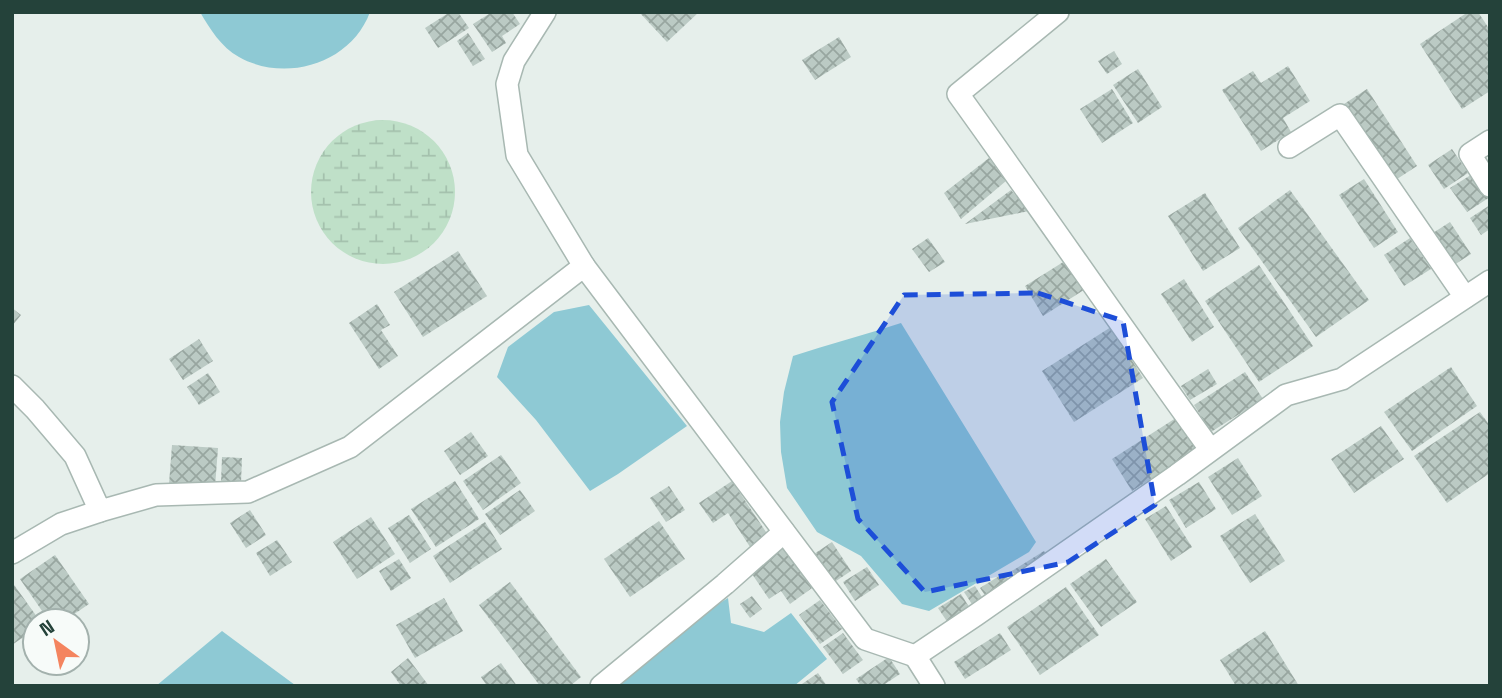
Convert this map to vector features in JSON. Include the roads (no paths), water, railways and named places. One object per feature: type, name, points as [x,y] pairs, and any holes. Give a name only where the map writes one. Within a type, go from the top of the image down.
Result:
[{"type":"street","points":[[545,12],[514,61],[506,85],[517,155],[584,266],[865,639],[915,656],[933,686]]},
{"type":"street","points":[[1058,12],[958,94],[1127,336],[1210,449]]},
{"type":"street","points":[[1289,147],[1340,115],[1465,297]]},
{"type":"street","points":[[1490,141],[1470,154],[1490,186]]},
{"type":"street","points":[[12,553],[61,524],[100,510],[156,495],[248,492],[349,447],[584,266]]},
{"type":"street","points":[[915,656],[1177,475],[1286,395],[1342,379],[1490,281]]},
{"type":"street","points":[[12,386],[36,409],[75,456],[100,510]]},
{"type":"street","points":[[601,686],[784,532]]},
{"type":"water","points":[[200,12],[370,12],[361,30],[348,45],[332,56],[315,64],[276,68],[257,65],[233,53],[216,37]]},
{"type":"water","points":[[589,305],[687,426],[590,491],[536,420],[497,377],[508,347],[554,312]]},
{"type":"water","points":[[901,323],[1036,542],[1029,552],[929,611],[902,604],[861,556],[817,532],[787,488],[781,452],[780,422],[793,356]]},
{"type":"water","points":[[728,598],[731,623],[764,632],[791,613],[827,659],[794,686],[615,686],[710,609]]},
{"type":"water","points":[[222,631],[295,685],[296,686],[156,686]]}]
